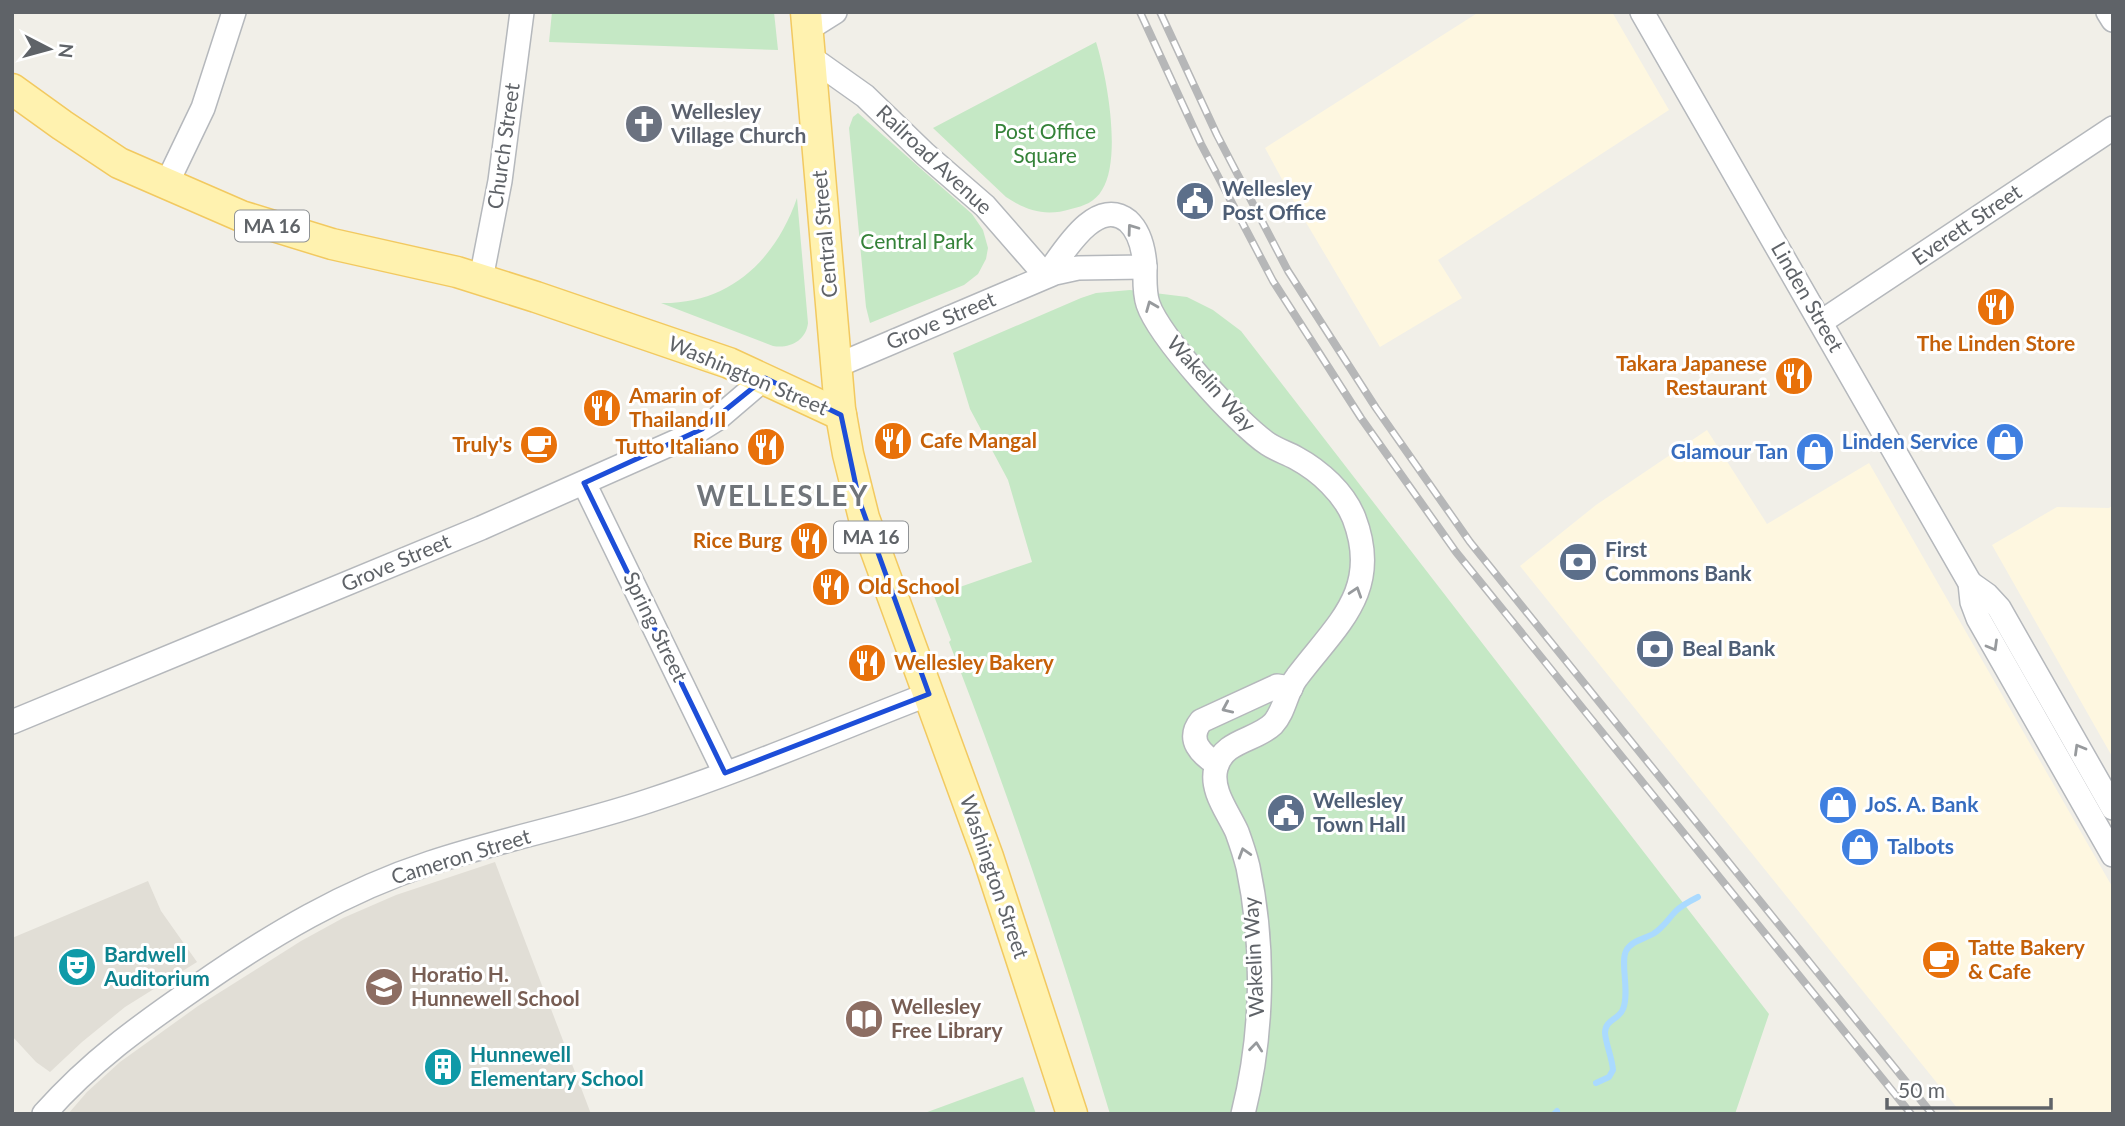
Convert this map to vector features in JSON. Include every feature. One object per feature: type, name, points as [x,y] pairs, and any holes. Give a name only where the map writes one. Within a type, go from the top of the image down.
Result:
[{"type":"main road","name":"Central Street","points":[[808,33],[841,415]]},
{"type":"main road","name":"Washington Street","points":[[12,89],[119,163],[241,216],[332,244],[481,279],[690,349],[765,378],[841,415],[859,500],[993,870],[1072,1114]]},
{"type":"street","points":[[166,183],[203,108],[234,12]]},
{"type":"street","name":"Church Street","points":[[481,279],[500,181],[522,12]]},
{"type":"street","points":[[808,33],[835,12]]},
{"type":"street","name":"Linden Street","points":[[1642,12],[1970,583],[1972,602],[1978,618],[2113,855]]},
{"type":"street","points":[[2108,12],[2113,20]]},
{"type":"street","name":"Railroad Avenue","points":[[808,33],[865,96],[941,169],[985,206],[1046,276]]},
{"type":"street","name":"Everett Street","points":[[1821,322],[2113,128]]},
{"type":"street","name":"Grove Street","points":[[836,366],[1046,276],[1078,268],[1145,267],[1143,250],[1134,228],[1120,216],[1107,214],[1084,226],[1046,276]]},
{"type":"street","name":"Wakelin Way","points":[[1145,267],[1146,295],[1150,310],[1197,374],[1260,438],[1304,462],[1322,476],[1346,504],[1357,527],[1361,548],[1361,566],[1355,597],[1341,624],[1295,678],[1279,715],[1271,725],[1236,743],[1224,753],[1217,764],[1215,783],[1237,832],[1248,868],[1258,951],[1259,1005],[1256,1042],[1243,1114]]},
{"type":"street","name":"Grove Street","points":[[12,722],[584,483],[702,429],[724,414],[765,378]]},
{"type":"street","name":"Spring Street","points":[[584,483],[725,772]]},
{"type":"street","name":"Linden Street","points":[[1970,583],[1987,594],[1998,608],[2113,808]]},
{"type":"street","points":[[1217,764],[1204,756],[1196,745],[1195,732],[1201,721],[1277,686],[1291,688]]},
{"type":"street","name":"Cameron Street","points":[[44,1114],[91,1065],[141,1025],[264,941],[339,899],[450,856],[604,815],[929,694]]},
{"type":"highlighted area","points":[[765,378],[841,415],[859,500],[929,694],[725,773],[584,483],[702,429]]},
{"type":"shaded area","points":[[1479,12],[1612,12],[1669,110],[1438,260],[1462,298],[1380,347],[1265,148]]},
{"type":"shaded area","points":[[1707,430],[1767,524],[1869,463],[2113,888],[2113,1114],[1962,1114],[1520,566],[1596,505]]},
{"type":"shaded area","points":[[2113,505],[2113,758],[1992,545],[2057,507],[2109,508]]},
{"type":"shaded area","name":"Horatio H. Hunnewell School","points":[[495,862],[591,1114],[68,1114],[87,1092],[120,1062],[198,1006],[301,941],[343,918],[396,895]]},
{"type":"shaded area","points":[[148,881],[161,911],[197,962],[125,1007],[50,1072],[36,1062],[12,1036],[12,938]]},
{"type":"green space","points":[[552,12],[774,12],[778,50],[549,42]]},
{"type":"green space","name":"Post Office Square","points":[[1096,42],[1108,96],[1112,139],[1108,176],[1102,190],[1089,203],[1053,212],[1022,206],[1006,197],[933,128]]},
{"type":"green space","name":"Central Park","points":[[858,113],[972,214],[983,230],[988,248],[978,274],[964,285],[870,323],[866,307],[849,128],[853,117]]},
{"type":"green space","points":[[797,198],[808,323],[800,339],[791,345],[773,346],[661,303],[708,296],[728,287],[746,274],[776,241]]},
{"type":"green space","points":[[1130,290],[1187,297],[1213,310],[1241,331],[1769,1014],[1735,1114],[1110,1114],[1034,876],[934,596],[1032,562],[1008,480],[970,409],[953,353],[1081,298],[1096,293]]},
{"type":"green space","points":[[1023,1077],[1036,1114],[922,1114]]},
{"type":"waterway","points":[[1596,1083],[1609,1077],[1613,1070],[1605,1033],[1607,1025],[1621,1013],[1625,1002],[1626,951],[1634,943],[1657,932],[1678,909],[1698,897]]},
{"type":"waterway","points":[[1554,1114],[1557,1111]]},
{"type":"railway","points":[[1140,12],[1201,144],[1273,281],[1361,418],[1456,552],[1911,1114]]},
{"type":"railway","points":[[1160,12],[1217,135],[1288,271],[1376,408],[1470,542],[1932,1114]]},
{"type":"place","name":"Wellesley Village Church","points":[[644,124]]},
{"type":"place","name":"Wellesley Post Office","points":[[1195,201]]},
{"type":"place","name":"The Linden Store","points":[[1996,307]]},
{"type":"place","name":"Takara Japanese Restaurant","points":[[1794,376]]},
{"type":"place","name":"Amarin of Thailand II","points":[[602,408]]},
{"type":"place","name":"Cafe Mangal","points":[[893,441]]},
{"type":"place","name":"Linden Service","points":[[2005,442]]},
{"type":"place","name":"Truly's","points":[[539,445]]},
{"type":"place","name":"Tutto Italiano","points":[[766,447]]},
{"type":"place","name":"Glamour Tan","points":[[1815,452]]},
{"type":"place","name":"Rice Burg","points":[[809,541]]},
{"type":"place","name":"First Commons Bank","points":[[1578,562]]},
{"type":"place","name":"Old School","points":[[831,587]]},
{"type":"place","name":"Beal Bank","points":[[1655,649]]},
{"type":"place","name":"Wellesley Bakery","points":[[867,663]]},
{"type":"place","name":"JoS. A. Bank","points":[[1838,805]]},
{"type":"place","name":"Wellesley Town Hall","points":[[1286,813]]},
{"type":"place","name":"Talbots","points":[[1860,847]]},
{"type":"place","name":"Tatte Bakery & Cafe","points":[[1941,960]]},
{"type":"place","name":"Bardwell Auditorium","points":[[77,967]]},
{"type":"place","name":"Horatio H. Hunnewell School","points":[[384,987]]},
{"type":"place","name":"Wellesley Free Library","points":[[864,1019]]},
{"type":"place","name":"Hunnewell Elementary School","points":[[443,1067]]},
{"type":"district","name":"WELLESLEY","points":[[783,496]]}]
